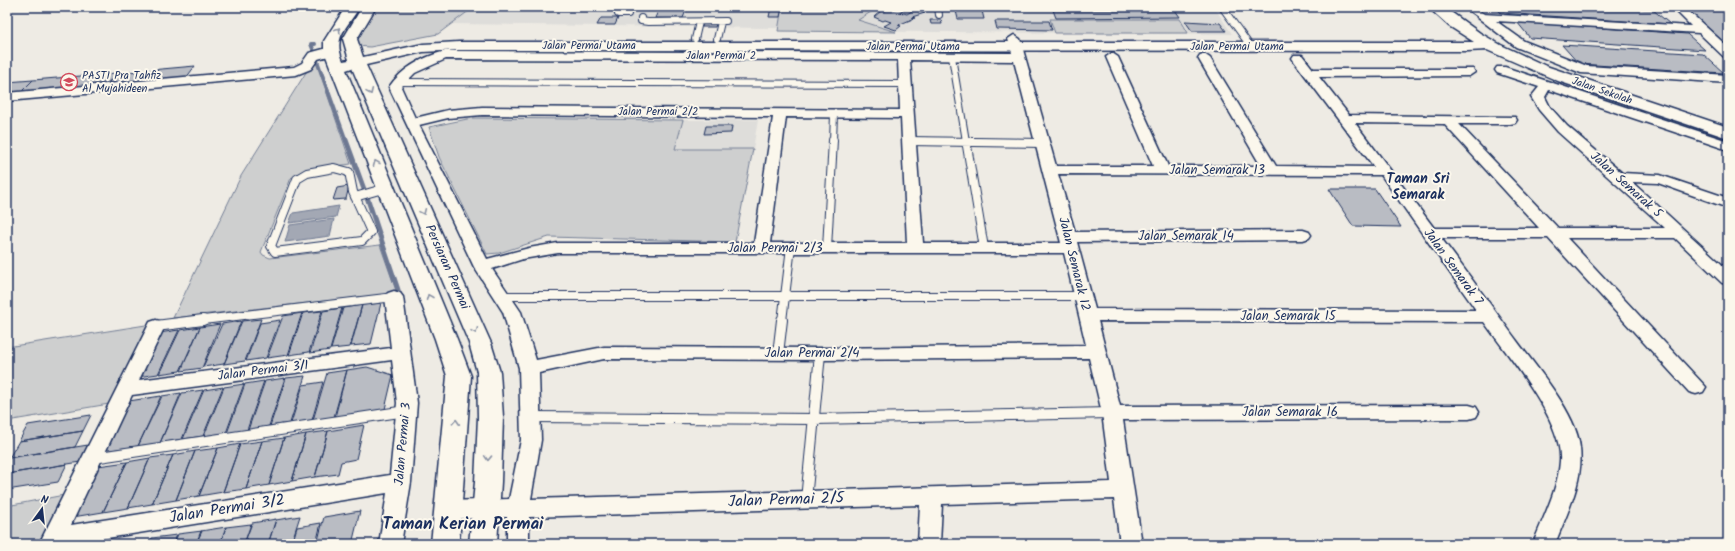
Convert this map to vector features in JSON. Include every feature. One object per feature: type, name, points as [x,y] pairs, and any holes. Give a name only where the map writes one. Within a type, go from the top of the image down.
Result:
[{"type":"street","points":[[343,59],[331,41],[353,7]]},
{"type":"street","name":"Persiaran Permai","points":[[369,7],[350,39],[343,59],[386,188],[459,376],[445,544]]},
{"type":"street","name":"Jalan Sekolah","points":[[1435,7],[1451,22],[1485,42],[1555,75],[1728,133]]},
{"type":"street","name":"Jalan Sekolah","points":[[1445,7],[1485,42]]},
{"type":"street","points":[[1678,7],[1702,30],[1724,46],[1728,54]]},
{"type":"street","points":[[1483,16],[1702,30]]},
{"type":"street","points":[[1483,16],[1520,44],[1585,70],[1728,79]]},
{"type":"street","points":[[1446,40],[1460,31],[1451,22]]},
{"type":"street","name":"Jalan Permai Utama","points":[[677,47],[696,39],[717,39],[1017,48]]},
{"type":"street","name":"Jalan Permai Utama","points":[[343,59],[423,48],[459,46],[1017,48],[1446,40],[1485,42]]},
{"type":"street","name":"Jalan Permai Utama","points":[[1249,43],[1468,47],[1485,42]]},
{"type":"street","name":"Jalan Permai 2","points":[[398,82],[424,63],[445,55],[677,47],[904,57],[952,57],[1017,48]]},
{"type":"street","name":"Jalan Semarak 12","points":[[1017,48],[1050,170],[1112,413],[1131,544]]},
{"type":"street","points":[[7,97],[296,71],[307,66],[313,56],[343,59]]},
{"type":"street","points":[[904,57],[915,248]]},
{"type":"street","points":[[1112,57],[1162,170]]},
{"type":"street","points":[[1204,58],[1271,170]]},
{"type":"street","name":"Jalan Semarak 7","points":[[1298,58],[1385,171],[1428,233],[1543,391],[1558,415],[1570,445],[1570,472],[1544,544]]},
{"type":"street","name":"Persiaran Permai","points":[[343,59],[480,344],[489,375],[486,509],[483,544]]},
{"type":"street","points":[[1501,70],[1728,146]]},
{"type":"street","points":[[1310,73],[1469,72]]},
{"type":"street","points":[[398,82],[395,87],[411,123],[482,267],[512,312],[529,368],[532,440],[518,508],[518,544]]},
{"type":"street","name":"Jalan Semarak 5","points":[[1546,86],[1538,97],[1542,107],[1555,122],[1618,177],[1728,279]]},
{"type":"street","name":"Jalan Permai 2/2","points":[[411,123],[448,114],[482,111],[907,114]]},
{"type":"street","points":[[762,248],[780,113]]},
{"type":"street","points":[[1345,119],[1510,120]]},
{"type":"street","points":[[1448,120],[1696,387]]},
{"type":"street","name":"Jalan Semarak 13","points":[[1050,170],[1385,171]]},
{"type":"street","points":[[1618,177],[1660,179],[1728,203]]},
{"type":"street","points":[[1428,233],[1678,233]]},
{"type":"street","name":"Jalan Semarak 14","points":[[1069,243],[1303,235]]},
{"type":"street","name":"Jalan Permai 2/3","points":[[482,267],[515,255],[558,248],[984,248],[1069,243]]},
{"type":"street","name":"Jalan Permai 3","points":[[390,544],[400,482],[408,402],[400,354],[394,297]]},
{"type":"street","name":"Jalan Semarak 15","points":[[1087,315],[1488,316]]},
{"type":"street","points":[[52,540],[156,326]]},
{"type":"street","name":"Jalan Permai 2/4","points":[[529,368],[604,353],[820,354],[1096,351]]},
{"type":"street","name":"Jalan Permai 3/1","points":[[125,389],[400,354]]},
{"type":"street","name":"Jalan Semarak 16","points":[[1112,413],[1469,412]]},
{"type":"street","name":"Jalan Permai 3/2","points":[[52,540],[400,482]]},
{"type":"street","name":"Jalan Permai 2/5","points":[[449,510],[1123,490]]},
{"type":"street","points":[[928,544],[931,496]]},
{"type":"lane","points":[[622,7],[618,14],[628,14]]},
{"type":"lane","points":[[938,7],[939,15]]},
{"type":"lane","points":[[1222,7],[1249,43]]},
{"type":"lane","points":[[1469,7],[1483,16]]},
{"type":"lane","points":[[641,18],[642,21],[648,22],[724,22],[717,39]]},
{"type":"lane","points":[[696,39],[699,22]]},
{"type":"lane","points":[[952,57],[968,142],[984,248]]},
{"type":"lane","points":[[398,82],[906,84]]},
{"type":"lane","points":[[827,248],[834,114]]},
{"type":"lane","points":[[909,141],[1042,143]]},
{"type":"lane","points":[[334,168],[346,170],[349,172],[356,197],[371,232],[362,241],[276,252],[271,246],[297,179],[301,175],[312,171],[334,168]]},
{"type":"lane","points":[[356,197],[386,188]]},
{"type":"lane","points":[[778,354],[791,248]]},
{"type":"lane","points":[[502,296],[1082,296]]},
{"type":"lane","points":[[156,326],[394,297]]},
{"type":"lane","points":[[806,500],[820,354]]},
{"type":"lane","points":[[92,459],[407,410]]},
{"type":"lane","points":[[531,417],[814,419],[1112,413]]},
{"type":"shaded area","points":[[474,7],[1214,7],[1232,34],[778,31],[778,28],[450,24]]},
{"type":"shaded area","points":[[474,7],[438,34],[370,47],[356,46],[354,38],[376,9]]},
{"type":"shaded area","points":[[782,7],[879,7],[858,20],[896,32],[778,31]]},
{"type":"shaded area","points":[[1050,19],[1180,19],[1188,33],[1055,33]]},
{"type":"shaded area","points":[[315,58],[351,164],[307,170],[291,178],[261,252],[263,255],[270,258],[380,245],[397,293],[173,318],[241,176]]},
{"type":"shaded area","points":[[472,118],[683,120],[675,149],[753,149],[735,242],[549,237],[499,253],[487,254],[439,157],[429,127]]},
{"type":"shaded area","points":[[683,120],[758,120],[753,149],[674,149]]},
{"type":"shaded area","points":[[339,206],[336,217],[289,223],[293,213]]},
{"type":"shaded area","points":[[334,219],[330,236],[285,242],[290,225]]},
{"type":"shaded area","points":[[152,324],[109,404],[7,421],[7,347]]},
{"type":"shaded area","points":[[64,495],[38,544],[7,544],[7,506]]},
{"type":"building","points":[[660,7],[703,7],[687,8],[683,18],[655,18]]},
{"type":"building","points":[[771,7],[782,7],[780,17],[769,17]]},
{"type":"building","points":[[955,7],[981,7],[984,19],[958,19]]},
{"type":"building","points":[[1071,7],[1086,7],[1087,9],[1072,10]]},
{"type":"building","points":[[1496,7],[1652,9],[1670,24],[1501,13]]},
{"type":"building","points":[[1685,7],[1724,7],[1728,10],[1728,43],[1725,43]]},
{"type":"building","points":[[890,8],[894,10],[897,8],[903,10],[900,12],[907,14],[915,9],[925,13],[912,17],[915,18],[898,25],[901,26],[896,30],[884,26],[891,22],[885,20],[883,21],[874,17],[882,10],[885,11]]},
{"type":"building","points":[[1053,10],[1175,10],[1180,17],[1056,18]]},
{"type":"building","points":[[601,18],[618,18],[615,25],[597,25]]},
{"type":"building","points":[[930,20],[941,20],[942,24],[931,24]]},
{"type":"building","points":[[995,21],[1049,21],[1052,30],[997,29]]},
{"type":"building","points":[[1185,21],[1220,23],[1226,31],[1192,31]]},
{"type":"building","points":[[703,22],[717,22],[715,27],[702,27]]},
{"type":"building","points":[[1517,22],[1687,34],[1705,50],[1530,38]]},
{"type":"building","points":[[1562,45],[1703,54],[1724,73],[1579,64]]},
{"type":"building","points":[[195,66],[186,78],[106,85],[117,73]]},
{"type":"building","name":"PASTI Pra Tahfiz Al Mujahideen","points":[[117,73],[106,85],[21,92],[33,80]]},
{"type":"building","points":[[33,80],[21,92],[7,94],[7,82]]},
{"type":"building","points":[[706,126],[732,126],[731,133],[704,134]]},
{"type":"building","points":[[349,186],[346,199],[333,200],[337,188]]},
{"type":"building","points":[[1329,189],[1375,189],[1401,227],[1353,226]]},
{"type":"building","points":[[381,303],[371,344],[351,346],[362,305]]},
{"type":"building","points":[[362,305],[350,347],[331,349],[343,308]]},
{"type":"building","points":[[342,308],[330,350],[310,353],[323,311]]},
{"type":"building","points":[[322,311],[309,352],[289,355],[303,313]]},
{"type":"building","points":[[302,313],[288,355],[267,358],[283,316]]},
{"type":"building","points":[[261,319],[245,361],[224,364],[242,321]]},
{"type":"building","points":[[280,320],[266,358],[246,361],[260,323]]},
{"type":"building","points":[[241,321],[224,364],[203,367],[222,324]]},
{"type":"building","points":[[220,324],[202,368],[181,371],[200,327]]},
{"type":"building","points":[[200,327],[180,371],[159,374],[180,330]]},
{"type":"building","points":[[179,330],[158,374],[137,377],[159,333]]},
{"type":"building","points":[[367,367],[393,375],[385,409],[335,417],[347,370]]},
{"type":"building","points":[[347,370],[334,417],[313,420],[327,373]]},
{"type":"building","points":[[305,376],[290,423],[270,426],[286,378]]},
{"type":"building","points":[[285,378],[269,426],[248,430],[265,381]]},
{"type":"building","points":[[264,381],[247,430],[227,433],[245,384]]},
{"type":"building","points":[[323,382],[312,420],[291,423],[303,385]]},
{"type":"building","points":[[244,384],[226,433],[204,436],[224,387]]},
{"type":"building","points":[[223,387],[203,436],[183,439],[204,390]]},
{"type":"building","points":[[203,390],[182,439],[160,443],[182,393]]},
{"type":"building","points":[[181,393],[160,443],[138,446],[162,396]]},
{"type":"building","points":[[161,396],[138,446],[104,451],[129,401]]},
{"type":"building","points":[[91,415],[83,431],[19,441],[28,425]]},
{"type":"building","points":[[364,425],[356,459],[341,462],[338,474],[315,477],[328,431]]},
{"type":"building","points":[[83,431],[75,447],[9,458],[19,441]]},
{"type":"building","points":[[328,431],[315,477],[292,481],[306,434]]},
{"type":"building","points":[[306,434],[292,481],[269,485],[284,438]]},
{"type":"building","points":[[284,438],[269,485],[246,489],[262,441]]},
{"type":"building","points":[[262,441],[246,489],[223,492],[240,444]]},
{"type":"building","points":[[240,444],[223,492],[199,496],[218,448]]},
{"type":"building","points":[[88,445],[80,462],[7,474],[7,458]]},
{"type":"building","points":[[218,448],[199,496],[176,500],[195,451]]},
{"type":"building","points":[[195,451],[176,500],[152,504],[173,455]]},
{"type":"building","points":[[173,455],[152,504],[128,508],[150,458]]},
{"type":"building","points":[[150,458],[128,508],[103,512],[127,462]]},
{"type":"building","points":[[127,462],[103,512],[73,517],[98,466]]},
{"type":"building","points":[[67,464],[58,482],[7,490],[7,474]]},
{"type":"building","points":[[360,511],[352,544],[317,544],[324,517]]},
{"type":"building","points":[[300,516],[291,544],[268,544],[276,520]]},
{"type":"building","points":[[276,519],[268,544],[244,544],[252,523]]},
{"type":"building","points":[[321,523],[316,544],[292,544],[297,527]]},
{"type":"building","points":[[251,524],[244,544],[220,544],[226,527]]},
{"type":"building","points":[[226,527],[220,544],[196,544],[201,531]]},
{"type":"building","points":[[202,531],[196,544],[174,544],[178,534]]},
{"type":"building","points":[[177,535],[173,544],[150,544],[152,538]]},
{"type":"waterway","points":[[315,44],[311,44],[315,54]]},
{"type":"waterway","points":[[316,58],[346,141]]},
{"type":"waterway","points":[[346,140],[365,192]]},
{"type":"waterway","points":[[367,197],[400,296]]},
{"type":"place","name":"PASTI Pra Tahfiz Al Mujahideen","points":[[69,82]]},
{"type":"district","name":"Taman Sri Semarak","points":[[1418,188]]},
{"type":"district","name":"Taman Kerian Permai","points":[[463,524]]}]
